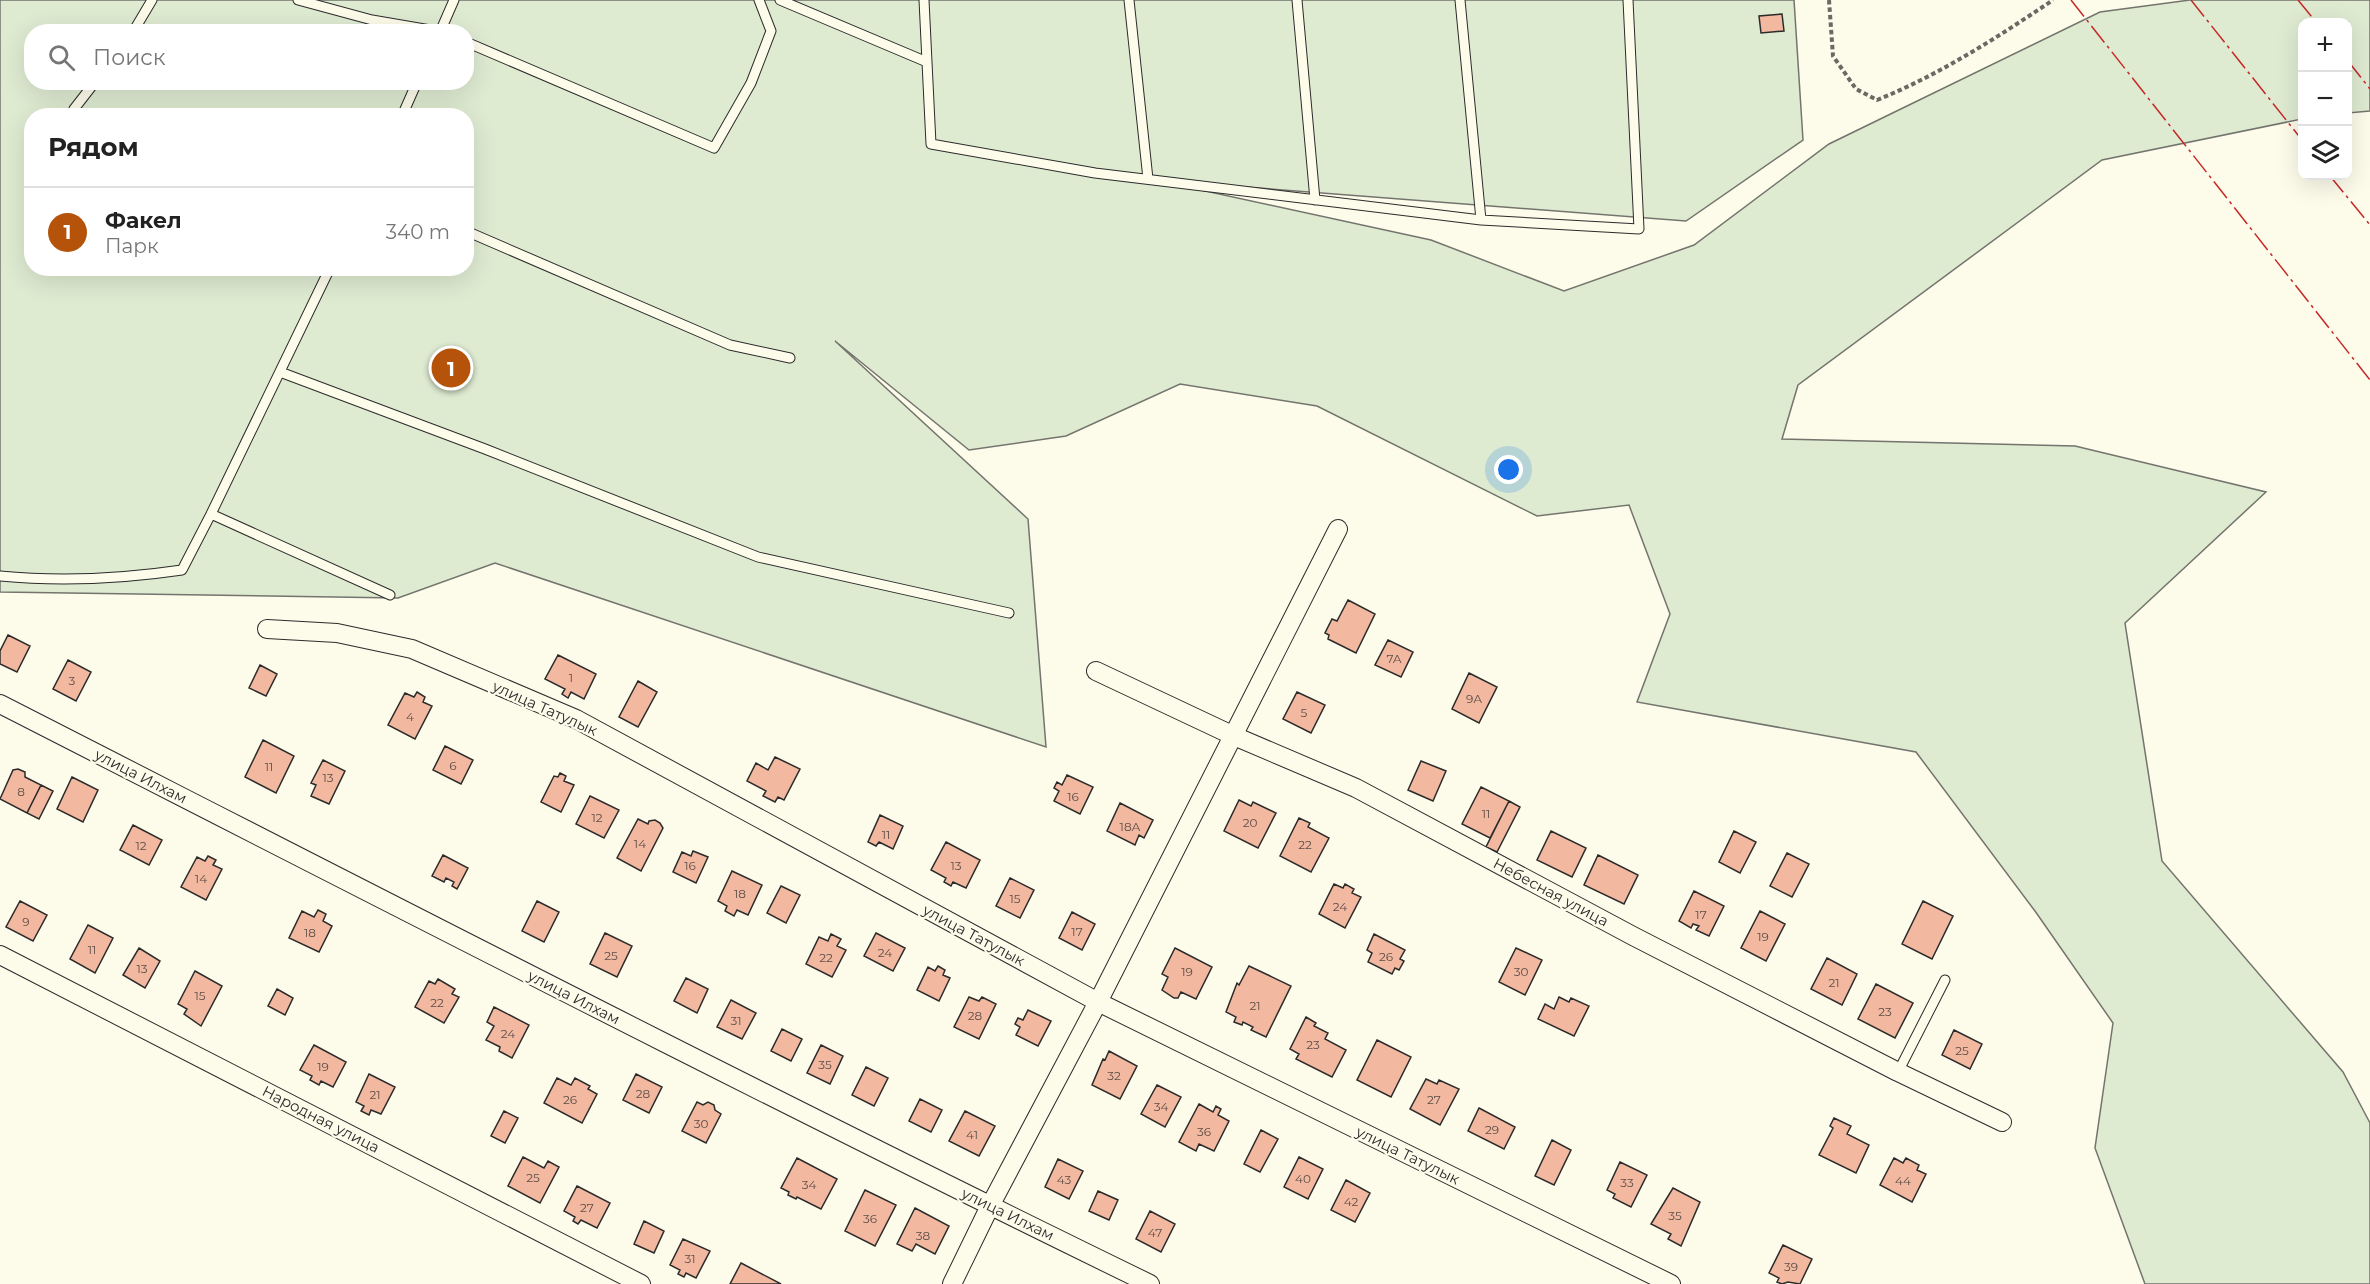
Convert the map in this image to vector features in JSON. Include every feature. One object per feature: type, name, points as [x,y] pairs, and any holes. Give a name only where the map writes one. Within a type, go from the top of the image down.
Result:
[{"type":"street","points":[[952,1284],[1338,529]]},
{"type":"street","name":"улица Татулык","points":[[267,629],[337,633],[412,649],[576,720],[1098,1002],[1671,1284]]},
{"type":"street","name":"Небесная улица","points":[[1096,671],[1234,736],[1356,788],[1623,930],[1898,1072],[2002,1122]]},
{"type":"street","name":"улица Илхам","points":[[0,704],[467,943],[1150,1284]]},
{"type":"street","name":"Народная улица","points":[[0,955],[641,1284]]},
{"type":"lane","points":[[138,24],[153,0]]},
{"type":"lane","points":[[298,0],[372,20],[397,24]]},
{"type":"lane","points":[[443,24],[454,0]]},
{"type":"lane","points":[[474,45],[714,148],[751,82],[771,32],[759,0]]},
{"type":"lane","points":[[780,0],[927,62]]},
{"type":"lane","points":[[924,0],[931,144],[1095,173],[1481,220],[1639,229],[1628,0]]},
{"type":"lane","points":[[1129,0],[1148,179]]},
{"type":"lane","points":[[1298,0],[1315,200]]},
{"type":"lane","points":[[1460,0],[1481,220]]},
{"type":"lane","points":[[76,108],[88,90]]},
{"type":"lane","points":[[406,108],[413,90]]},
{"type":"lane","points":[[474,234],[730,345],[790,358]]},
{"type":"lane","points":[[0,576],[40,580],[132,577],[182,570],[326,276]]},
{"type":"lane","points":[[280,372],[484,449],[758,557],[1009,614]]},
{"type":"lane","points":[[211,514],[390,595]]},
{"type":"lane","points":[[1898,1072],[1945,980]]},
{"type":"path","points":[[1829,0],[1833,56],[1856,89],[1877,100],[1907,88],[2016,25],[2053,0]]},
{"type":"green space","points":[[0,0],[1794,0],[1803,140],[1686,221],[1155,180],[1431,240],[1564,291],[1694,245],[1829,144],[2100,12],[2190,0],[2370,0],[2370,111],[2352,113],[2352,18],[2298,18],[2298,120],[2102,160],[1798,385],[1782,439],[2075,446],[2266,492],[2125,623],[2162,861],[2343,1072],[2370,1123],[2370,1284],[2145,1284],[2095,1148],[2113,1023],[2035,911],[1916,752],[1637,702],[1670,614],[1629,505],[1537,516],[1317,406],[1180,384],[1066,436],[969,450],[835,341],[1028,519],[1046,747],[495,563],[398,598],[0,592]]},
{"type":"building","points":[[1782,14],[1784,31],[1761,33],[1759,16]]},
{"type":"building","points":[[1348,600],[1375,614],[1356,653],[1328,639],[1329,635],[1325,633],[1332,619],[1337,621]]},
{"type":"building","points":[[8,635],[30,646],[17,672],[0,664],[0,651]]},
{"type":"building","points":[[1388,640],[1413,652],[1401,677],[1375,665]]},
{"type":"building","points":[[558,655],[596,674],[584,699],[571,692],[568,698],[562,694],[565,689],[545,679]]},
{"type":"building","points":[[68,660],[91,672],[76,701],[53,689]]},
{"type":"building","points":[[260,665],[277,674],[266,696],[249,688]]},
{"type":"building","points":[[1469,673],[1497,687],[1479,723],[1452,709]]},
{"type":"building","points":[[638,681],[657,692],[638,727],[619,717]]},
{"type":"building","points":[[417,692],[425,697],[423,702],[432,706],[415,739],[388,725],[405,693],[414,697]]},
{"type":"building","points":[[1297,692],[1325,705],[1311,733],[1283,719]]},
{"type":"building","points":[[263,740],[294,756],[276,793],[245,777]]},
{"type":"building","points":[[445,746],[473,760],[461,784],[433,770]]},
{"type":"building","points":[[775,757],[800,769],[784,800],[778,797],[775,802],[763,796],[766,791],[747,781],[756,763],[768,770]]},
{"type":"building","points":[[323,760],[345,771],[329,804],[311,796],[316,785],[311,783]]},
{"type":"building","points":[[1421,761],[1446,771],[1433,801],[1408,790]]},
{"type":"building","points":[[18,769],[25,772],[25,777],[41,785],[27,813],[0,799],[13,770]]},
{"type":"building","points":[[560,773],[566,776],[564,781],[574,785],[561,812],[541,802],[554,776],[558,777]]},
{"type":"building","points":[[1067,775],[1093,787],[1080,814],[1054,801],[1059,791],[1054,788],[1057,782],[1062,785]]},
{"type":"building","points":[[72,777],[98,790],[83,822],[57,809]]},
{"type":"building","points":[[41,785],[53,791],[39,819],[27,813]]},
{"type":"building","points":[[1481,787],[1509,801],[1490,838],[1462,824]]},
{"type":"building","points":[[590,796],[619,810],[604,838],[576,824]]},
{"type":"building","points":[[1239,800],[1251,806],[1253,802],[1276,813],[1258,848],[1224,831]]},
{"type":"building","points":[[1509,801],[1520,807],[1497,852],[1486,847]]},
{"type":"building","points":[[1120,803],[1153,820],[1144,838],[1139,835],[1135,845],[1107,831]]},
{"type":"building","points":[[880,815],[903,826],[893,849],[879,842],[876,846],[868,842]]},
{"type":"building","points":[[1299,818],[1310,823],[1308,827],[1329,838],[1311,872],[1280,856]]},
{"type":"building","points":[[638,819],[648,824],[649,821],[655,820],[663,828],[641,871],[617,858]]},
{"type":"building","points":[[133,825],[162,840],[149,865],[120,850]]},
{"type":"building","points":[[1551,831],[1586,848],[1572,877],[1537,860]]},
{"type":"building","points":[[1734,831],[1756,842],[1740,873],[1719,862]]},
{"type":"building","points":[[946,842],[980,860],[966,888],[953,882],[951,886],[944,882],[946,878],[931,870]]},
{"type":"building","points":[[693,851],[708,857],[696,883],[673,872],[682,852],[691,856]]},
{"type":"building","points":[[1787,853],[1809,864],[1792,897],[1770,886]]},
{"type":"building","points":[[443,855],[468,868],[457,889],[452,886],[454,882],[446,878],[444,882],[432,876]]},
{"type":"building","points":[[1598,855],[1638,875],[1624,904],[1584,885]]},
{"type":"building","points":[[208,856],[216,860],[213,865],[222,869],[206,900],[181,887],[197,857],[205,861]]},
{"type":"building","points":[[732,871],[762,885],[748,915],[737,910],[734,916],[725,911],[727,906],[718,901]]},
{"type":"building","points":[[1010,878],[1034,890],[1020,918],[996,906]]},
{"type":"building","points":[[1334,884],[1343,888],[1345,884],[1354,889],[1352,893],[1361,897],[1345,928],[1319,914]]},
{"type":"building","points":[[781,886],[800,895],[786,923],[767,913]]},
{"type":"building","points":[[1694,891],[1724,906],[1709,936],[1696,930],[1699,926],[1693,924],[1691,928],[1679,921]]},
{"type":"building","points":[[20,901],[47,915],[33,941],[6,927]]},
{"type":"building","points":[[537,901],[559,912],[544,942],[522,931]]},
{"type":"building","points":[[1923,901],[1953,916],[1932,959],[1902,944]]},
{"type":"building","points":[[318,910],[326,914],[323,921],[332,926],[319,952],[289,938],[302,911],[314,917]]},
{"type":"building","points":[[1760,911],[1785,924],[1766,961],[1741,948]]},
{"type":"building","points":[[1072,912],[1095,924],[1082,950],[1059,938]]},
{"type":"building","points":[[88,925],[113,938],[95,973],[70,959]]},
{"type":"building","points":[[605,933],[632,946],[617,977],[590,964]]},
{"type":"building","points":[[876,933],[905,948],[893,971],[864,956]]},
{"type":"building","points":[[831,934],[841,939],[837,946],[846,950],[832,977],[806,964],[819,937],[828,941]]},
{"type":"building","points":[[1374,934],[1405,950],[1400,959],[1404,961],[1399,970],[1395,968],[1392,974],[1368,962],[1372,953],[1367,950]]},
{"type":"building","points":[[139,948],[160,961],[145,988],[123,975]]},
{"type":"building","points":[[1175,948],[1212,967],[1196,999],[1181,992],[1178,998],[1174,998],[1162,990],[1168,977],[1162,974]]},
{"type":"building","points":[[1516,948],[1542,960],[1525,995],[1499,982]]},
{"type":"building","points":[[1827,958],[1857,974],[1842,1005],[1811,989]]},
{"type":"building","points":[[938,966],[945,970],[943,975],[950,978],[939,1001],[917,990],[928,967],[935,971]]},
{"type":"building","points":[[1249,966],[1291,986],[1266,1037],[1251,1030],[1253,1027],[1243,1022],[1242,1025],[1234,1022],[1236,1017],[1226,1012],[1237,983],[1239,985]]},
{"type":"building","points":[[195,971],[222,986],[201,1026],[184,1014],[187,1009],[178,1004]]},
{"type":"building","points":[[686,978],[708,989],[697,1013],[674,1001]]},
{"type":"building","points":[[438,979],[455,989],[452,994],[459,997],[444,1023],[415,1007],[429,981],[435,984]]},
{"type":"building","points":[[1876,984],[1913,1003],[1895,1038],[1858,1019]]},
{"type":"building","points":[[277,989],[293,998],[285,1015],[268,1006]]},
{"type":"building","points":[[969,997],[979,1001],[982,997],[996,1004],[979,1039],[954,1027]]},
{"type":"building","points":[[1559,997],[1569,1002],[1571,998],[1589,1006],[1574,1036],[1538,1019],[1545,1004],[1554,1009]]},
{"type":"building","points":[[731,1000],[756,1013],[742,1039],[717,1027]]},
{"type":"building","points":[[494,1007],[529,1025],[512,1058],[499,1051],[500,1047],[486,1040],[494,1026],[487,1022]]},
{"type":"building","points":[[1028,1010],[1051,1021],[1038,1046],[1016,1035],[1020,1027],[1015,1024],[1018,1018],[1023,1020]]},
{"type":"building","points":[[1306,1017],[1316,1023],[1314,1026],[1328,1033],[1325,1039],[1346,1050],[1332,1077],[1296,1059],[1299,1054],[1290,1049]]},
{"type":"building","points":[[782,1029],[802,1039],[791,1061],[771,1051]]},
{"type":"building","points":[[1954,1030],[1982,1044],[1970,1069],[1942,1055]]},
{"type":"building","points":[[1377,1040],[1411,1057],[1391,1097],[1357,1080]]},
{"type":"building","points":[[314,1045],[346,1062],[333,1087],[321,1081],[319,1085],[310,1080],[312,1076],[300,1070]]},
{"type":"building","points":[[821,1045],[843,1056],[830,1084],[807,1073]]},
{"type":"building","points":[[1109,1051],[1137,1066],[1120,1099],[1092,1085]]},
{"type":"building","points":[[866,1067],[888,1078],[874,1106],[852,1095]]},
{"type":"building","points":[[369,1074],[395,1087],[381,1114],[371,1110],[369,1115],[361,1111],[364,1106],[356,1102]]},
{"type":"building","points":[[636,1074],[662,1087],[649,1113],[623,1100]]},
{"type":"building","points":[[557,1078],[571,1085],[575,1078],[590,1086],[588,1089],[597,1094],[582,1123],[544,1103]]},
{"type":"building","points":[[1426,1079],[1437,1084],[1439,1080],[1459,1089],[1440,1125],[1410,1109]]},
{"type":"building","points":[[1157,1085],[1181,1097],[1165,1127],[1141,1114]]},
{"type":"building","points":[[920,1099],[942,1110],[931,1132],[909,1121]]},
{"type":"building","points":[[697,1102],[703,1105],[708,1102],[714,1105],[715,1110],[721,1114],[706,1143],[682,1131]]},
{"type":"building","points":[[1199,1104],[1213,1112],[1216,1106],[1221,1109],[1218,1115],[1229,1121],[1214,1151],[1199,1144],[1196,1151],[1179,1142]]},
{"type":"building","points":[[1479,1108],[1515,1127],[1504,1149],[1468,1131]]},
{"type":"building","points":[[504,1111],[518,1118],[505,1143],[491,1136]]},
{"type":"building","points":[[965,1111],[995,1126],[979,1156],[949,1141]]},
{"type":"building","points":[[1834,1118],[1851,1126],[1847,1134],[1869,1145],[1856,1173],[1819,1155],[1833,1128],[1830,1126]]},
{"type":"building","points":[[1261,1130],[1278,1139],[1260,1172],[1244,1164]]},
{"type":"building","points":[[1552,1140],[1571,1150],[1554,1185],[1535,1176]]},
{"type":"building","points":[[523,1157],[544,1168],[548,1161],[559,1167],[540,1203],[508,1186]]},
{"type":"building","points":[[1299,1157],[1323,1169],[1308,1199],[1284,1187]]},
{"type":"building","points":[[797,1158],[837,1179],[821,1209],[788,1195],[789,1192],[781,1188]]},
{"type":"building","points":[[1894,1158],[1903,1163],[1906,1158],[1919,1165],[1917,1170],[1926,1174],[1912,1202],[1880,1185]]},
{"type":"building","points":[[1058,1159],[1083,1171],[1069,1199],[1045,1187]]},
{"type":"building","points":[[1620,1162],[1647,1175],[1631,1207],[1613,1198],[1615,1194],[1607,1190]]},
{"type":"building","points":[[1346,1180],[1370,1193],[1355,1222],[1331,1210]]},
{"type":"building","points":[[577,1186],[610,1203],[597,1228],[581,1220],[578,1224],[573,1221],[575,1217],[564,1211]]},
{"type":"building","points":[[1673,1188],[1700,1202],[1681,1246],[1668,1239],[1671,1234],[1651,1224]]},
{"type":"building","points":[[865,1190],[896,1205],[875,1246],[845,1231]]},
{"type":"building","points":[[1098,1191],[1118,1200],[1109,1220],[1089,1211]]},
{"type":"building","points":[[915,1208],[949,1226],[935,1254],[916,1244],[912,1251],[897,1244]]},
{"type":"building","points":[[1150,1211],[1175,1224],[1161,1252],[1136,1239]]},
{"type":"building","points":[[644,1221],[664,1231],[654,1253],[634,1244]]},
{"type":"building","points":[[683,1239],[710,1251],[696,1278],[686,1273],[684,1277],[678,1274],[680,1270],[670,1265]]},
{"type":"building","points":[[1783,1245],[1812,1259],[1800,1284],[1788,1282],[1782,1284],[1777,1282],[1779,1278],[1769,1273]]},
{"type":"building","points":[[741,1263],[781,1284],[730,1284]]},
{"type":"power","points":[[2071,0],[2370,380]]},
{"type":"power","points":[[2191,0],[2298,135]]},
{"type":"power","points":[[2298,0],[2313,18]]},
{"type":"power","points":[[2352,66],[2370,89]]},
{"type":"power","points":[[2333,180],[2370,225]]},
{"type":"place","name":"Факел","points":[[451,368]]}]
